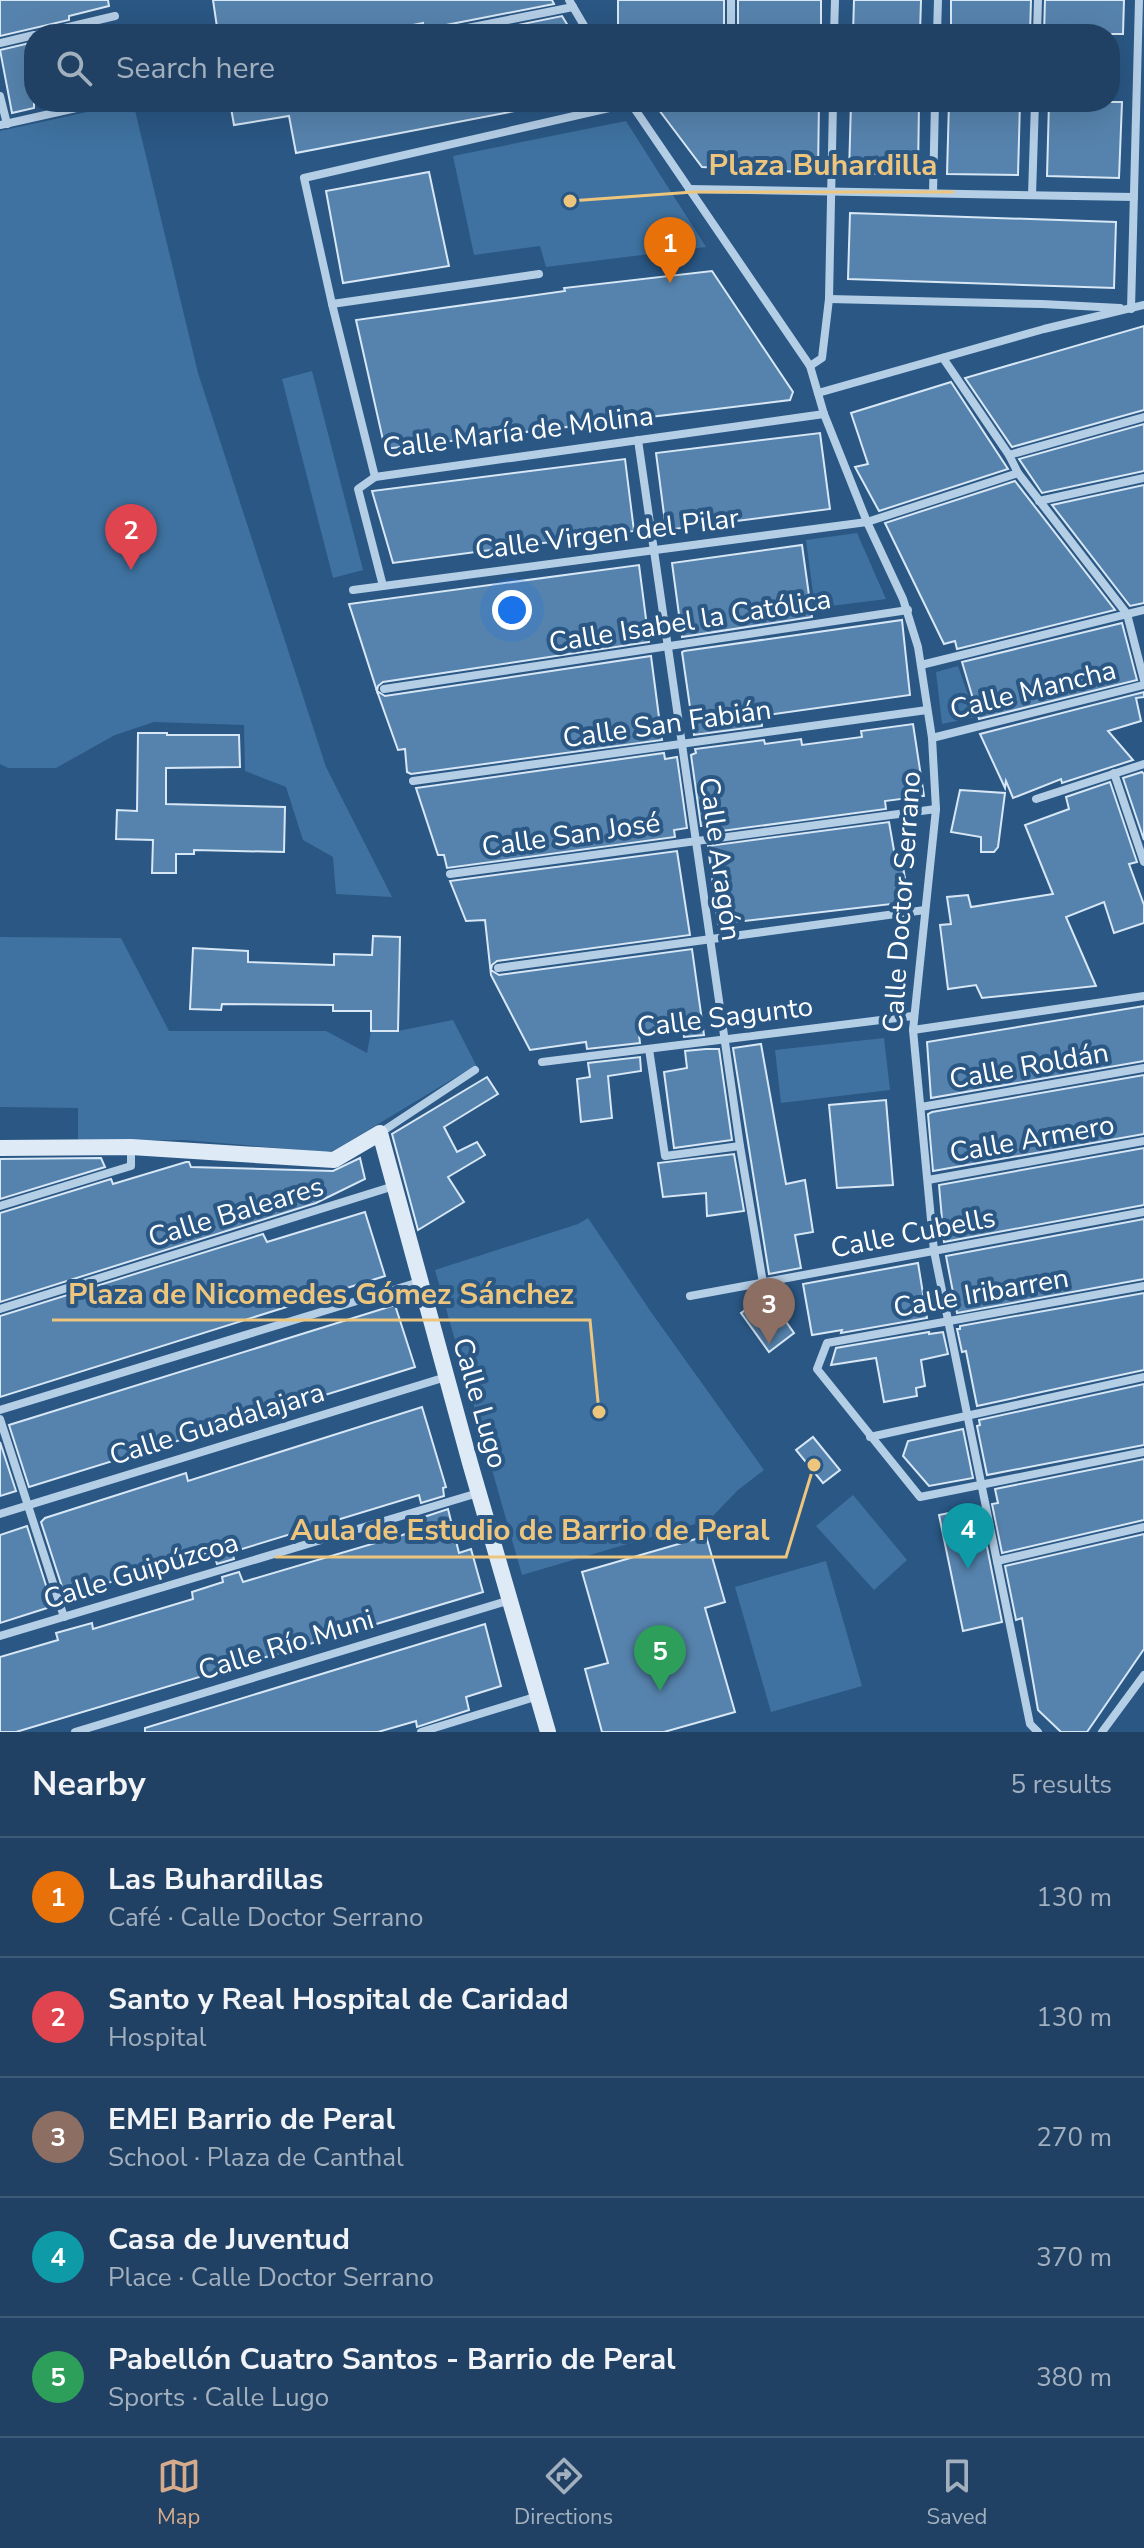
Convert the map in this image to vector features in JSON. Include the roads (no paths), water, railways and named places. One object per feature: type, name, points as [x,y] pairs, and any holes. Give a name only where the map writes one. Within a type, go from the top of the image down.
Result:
[{"type":"street","points":[[731,0],[731,24]]},
{"type":"street","points":[[834,24],[835,0]]},
{"type":"street","points":[[937,24],[938,0]]},
{"type":"street","points":[[1037,24],[1038,0]]},
{"type":"street","points":[[1131,309],[1139,0]]},
{"type":"street","points":[[482,24],[571,4],[583,24]]},
{"type":"street","points":[[82,24],[115,16]]},
{"type":"street","points":[[0,43],[24,38]]},
{"type":"street","points":[[0,96],[3,124],[58,112]]},
{"type":"street","name":"Calle María de Molina","points":[[591,112],[304,178],[375,477],[824,414]]},
{"type":"street","name":"Calle Doctor Serrano","points":[[636,112],[810,366],[824,414],[867,522],[908,610],[921,665],[932,738],[936,809],[913,1016],[934,1251],[1030,1724],[1038,1732]]},
{"type":"street","points":[[810,366],[822,358],[829,299],[833,112]]},
{"type":"street","points":[[933,193],[935,112]]},
{"type":"street","points":[[1032,195],[1035,112]]},
{"type":"street","points":[[689,189],[1134,197]]},
{"type":"street","points":[[332,304],[539,274]]},
{"type":"street","points":[[829,299],[1131,309]]},
{"type":"street","points":[[818,393],[1044,329],[1144,305]]},
{"type":"street","points":[[943,358],[1018,473],[1127,614],[1144,682]]},
{"type":"street","points":[[1009,455],[1144,417]]},
{"type":"street","name":"Calle Aragón","points":[[638,440],[724,1039],[763,1283]]},
{"type":"street","name":"Calle Virgen del Pilar","points":[[353,590],[867,522],[1018,473]]},
{"type":"street","points":[[375,477],[358,489],[383,586]]},
{"type":"street","points":[[1039,501],[1144,478]]},
{"type":"street","name":"Calle Isabel la Católica","points":[[384,689],[908,610]]},
{"type":"street","points":[[921,665],[1144,610]]},
{"type":"street","name":"Calle Mancha","points":[[932,738],[1144,682]]},
{"type":"street","name":"Calle San Fabián","points":[[413,781],[927,710]]},
{"type":"street","points":[[1036,799],[1144,764]]},
{"type":"street","points":[[1114,773],[1144,862]]},
{"type":"street","name":"Calle San José","points":[[450,874],[936,809]]},
{"type":"street","points":[[498,968],[925,910]]},
{"type":"street","points":[[913,1030],[1144,996]]},
{"type":"street","name":"Calle Sagunto","points":[[542,1062],[913,1016]]},
{"type":"street","points":[[649,1049],[665,1156],[740,1146]]},
{"type":"street","name":"Calle Roldán","points":[[921,1107],[1144,1068]]},
{"type":"street","points":[[0,1148],[131,1147],[334,1160],[475,1070]]},
{"type":"street","name":"Calle Lugo","points":[[380,1133],[419,1282],[548,1732]]},
{"type":"street","name":"Calle Armero","points":[[928,1180],[1144,1141]]},
{"type":"street","points":[[0,1206],[131,1166],[131,1147]]},
{"type":"street","name":"Calle Baleares","points":[[0,1309],[394,1186]]},
{"type":"street","name":"Calle Cubells","points":[[690,1296],[1144,1212]]},
{"type":"street","points":[[0,1410],[419,1282]]},
{"type":"street","name":"Calle Iribarren","points":[[870,1437],[817,1369],[827,1343],[1144,1286]]},
{"type":"street","name":"Calle Guadalajara","points":[[0,1514],[446,1377]]},
{"type":"street","points":[[1144,1377],[870,1437],[920,1497],[1144,1452]]},
{"type":"street","points":[[0,1419],[64,1617]]},
{"type":"street","name":"Calle Guipúzcoa","points":[[0,1636],[479,1493]]},
{"type":"street","points":[[997,1561],[1144,1527]]},
{"type":"street","name":"Calle Río Muni","points":[[75,1732],[511,1600]]},
{"type":"street","points":[[1102,1732],[1144,1675]]},
{"type":"street","points":[[421,1732],[538,1696]]},
{"type":"place","name":"Plaza Buhardilla","points":[[570,201]]},
{"type":"place","name":"Las Buhardillas","points":[[670,283]]},
{"type":"place","name":"Santo y Real Hospital de Caridad","points":[[131,570]]},
{"type":"place","name":"EMEI Barrio de Peral","points":[[769,1344]]},
{"type":"place","name":"Plaza de Nicomedes Gómez Sánchez","points":[[599,1412]]},
{"type":"place","name":"Aula de Estudio de Barrio de Peral","points":[[814,1465]]},
{"type":"place","name":"Casa de Juventud","points":[[968,1569]]},
{"type":"place","name":"Pabellón Cuatro Santos - Barrio de Peral","points":[[660,1691]]}]
